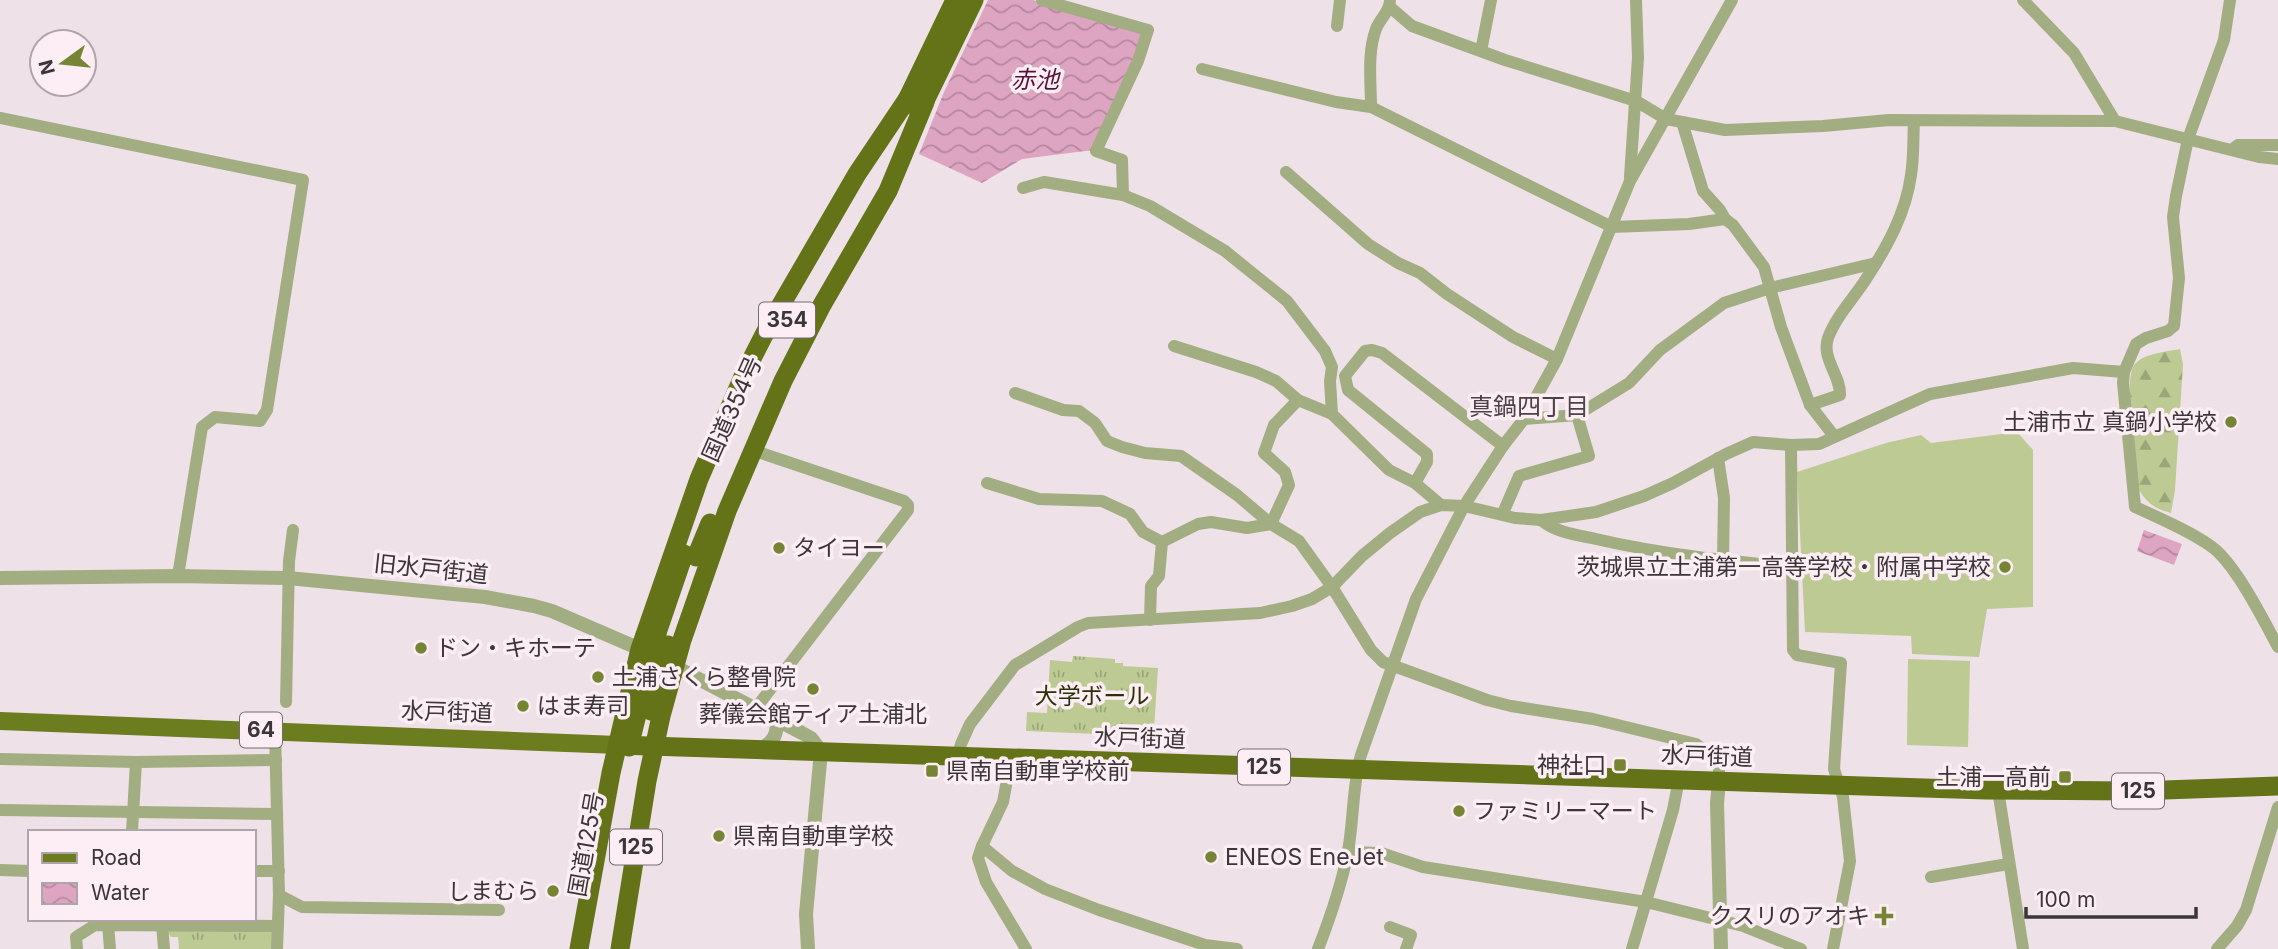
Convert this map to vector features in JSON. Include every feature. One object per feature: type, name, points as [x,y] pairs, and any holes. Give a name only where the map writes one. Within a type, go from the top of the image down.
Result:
[{"type":"highway","name":"国道354号","points":[[918,99],[955,0]]},
{"type":"highway","name":"国道354号","points":[[636,746],[658,630],[690,555],[718,464],[757,376],[814,269],[862,186],[918,99],[974,0]]},
{"type":"highway","points":[[636,746],[675,667],[699,591],[752,450],[822,305],[888,191],[918,99]]},
{"type":"highway","points":[[636,746],[640,649],[699,479],[745,372],[791,286],[857,174],[918,99]]},
{"type":"highway","name":"水戸街道","points":[[636,746],[1998,790],[2136,791],[2278,786]]},
{"type":"highway","name":"国道125号","points":[[593,949],[636,746]]},
{"type":"highway","name":"125","points":[[579,949],[594,861],[636,746]]},
{"type":"highway","name":"125","points":[[620,949],[636,746]]},
{"type":"highway","name":"国道125号","points":[[607,949],[615,854]]},
{"type":"main road","name":"水戸街道","points":[[0,721],[636,746]]},
{"type":"street","points":[[1042,0],[1148,30],[1138,61],[1096,150],[1122,160],[1123,195]]},
{"type":"street","points":[[1337,26],[1340,0]]},
{"type":"street","points":[[1481,51],[1491,0]]},
{"type":"street","points":[[1630,181],[1638,58],[1636,0]]},
{"type":"street","points":[[1318,949],[1348,852],[1357,769],[1416,599],[1464,506],[1524,419],[1557,359],[1630,181],[1732,0]]},
{"type":"street","points":[[2023,0],[2074,53],[2115,121]]},
{"type":"street","points":[[2231,0],[2224,40],[2188,139],[2173,217],[2179,278],[2174,326],[2136,344],[2123,372],[2127,435],[2135,507],[2216,550],[2233,570],[2278,648]]},
{"type":"street","points":[[1371,107],[1371,54],[1376,28],[1390,4],[1412,26],[1636,101],[1666,119],[1724,130],[1914,121],[2115,121],[2259,157],[2278,159]]},
{"type":"street","points":[[1202,69],[1336,102],[1371,107],[1612,227],[1689,224],[1725,219]]},
{"type":"street","points":[[0,118],[303,180],[267,410],[260,421],[215,417],[202,427],[178,576]]},
{"type":"street","points":[[1810,405],[1840,395],[1841,390],[1829,363],[1827,340],[1841,313],[1876,263],[1897,226],[1911,175],[1914,121]]},
{"type":"street","points":[[1682,122],[1703,191],[1733,225],[1764,267],[1781,327],[1810,405],[1834,436]]},
{"type":"street","points":[[2233,149],[2238,145],[2278,145]]},
{"type":"street","points":[[1286,172],[1368,244],[1420,273],[1513,337],[1557,359]]},
{"type":"street","points":[[1023,188],[1044,182],[1123,195],[1150,206],[1225,251],[1287,301],[1325,351],[1332,367],[1332,414]]},
{"type":"street","points":[[1524,419],[1577,415],[1629,383],[1660,350],[1724,303],[1770,288],[1876,263]]},
{"type":"street","points":[[1174,346],[1256,372],[1276,381],[1298,400],[1332,414],[1389,470],[1415,483],[1441,505]]},
{"type":"street","points":[[1415,483],[1427,462],[1427,454],[1348,390],[1345,376],[1365,351],[1372,349],[1382,354],[1503,446]]},
{"type":"street","points":[[958,756],[970,724],[1015,665],[1088,622],[1260,613],[1292,606],[1312,599],[1332,587],[1362,556],[1390,533],[1420,512],[1441,505],[1464,506],[1503,513],[1515,518],[1541,520],[1596,512],[1673,484],[1718,458],[1754,442],[1819,444],[1930,394],[2073,368],[2123,372]]},
{"type":"street","points":[[1015,393],[1063,410],[1079,411],[1095,423],[1107,441],[1122,447],[1145,453],[1181,456],[1237,495],[1271,524],[1299,541],[1332,587],[1371,650],[1383,663],[1499,703],[1593,719],[1696,744],[1714,757],[1719,768],[1717,803],[1721,949]]},
{"type":"street","points":[[1271,524],[1289,485],[1285,472],[1264,453],[1274,425],[1298,400]]},
{"type":"street","points":[[1503,513],[1519,476],[1588,456],[1577,415]]},
{"type":"street","points":[[1791,445],[1793,650],[1797,655],[1841,663],[1834,769],[1843,797],[1850,861],[1833,949]]},
{"type":"street","points":[[752,450],[904,501],[908,505],[908,510],[755,708]]},
{"type":"street","points":[[1718,458],[1724,498],[1723,561]]},
{"type":"street","points":[[987,483],[1039,499],[1102,501],[1130,513],[1143,532],[1162,542]]},
{"type":"street","points":[[1541,520],[1564,532],[1641,550],[1793,568]]},
{"type":"street","points":[[1162,542],[1198,524],[1210,522],[1247,528],[1271,524]]},
{"type":"street","points":[[286,702],[288,578],[293,530]]},
{"type":"street","points":[[1150,620],[1151,586],[1159,576],[1162,542]]},
{"type":"street","name":"旧水戸街道","points":[[0,578],[288,578],[485,597],[534,606],[588,625],[640,649],[811,738],[821,751]]},
{"type":"street","points":[[760,749],[774,739],[777,720]]},
{"type":"street","points":[[275,731],[279,871],[277,949]]},
{"type":"street","points":[[808,949],[806,914],[821,751]]},
{"type":"street","points":[[1011,758],[1003,802],[978,858],[986,882],[1026,949]]},
{"type":"street","points":[[0,759],[276,761]]},
{"type":"street","points":[[132,830],[136,762]]},
{"type":"street","points":[[1632,949],[1679,779]]},
{"type":"street","points":[[1998,790],[2023,949]]},
{"type":"street","points":[[2217,949],[2237,926],[2246,910],[2278,807]]},
{"type":"street","points":[[0,810],[277,814]]},
{"type":"street","points":[[982,846],[1012,871],[1045,889],[1205,945],[1237,949]]},
{"type":"street","points":[[1348,852],[1381,853],[1423,867],[1646,902],[1743,926],[1801,949]]},
{"type":"street","points":[[1931,877],[2008,864]]},
{"type":"street","points":[[0,870],[28,871]]},
{"type":"street","points":[[256,871],[279,871]]},
{"type":"street","points":[[279,895],[302,907],[499,911]]},
{"type":"street","points":[[77,949],[76,937],[94,925],[129,921],[278,926]]},
{"type":"street","points":[[108,924],[110,949]]},
{"type":"street","points":[[162,924],[164,949]]},
{"type":"street","points":[[1390,927],[1411,934],[1406,949]]},
{"type":"green space","points":[[2180,349],[2183,364],[2175,490],[2171,513],[2150,504],[2137,484],[2129,388],[2134,365],[2138,361]]},
{"type":"green space","points":[[2017,432],[2033,450],[2033,607],[1987,609],[1979,657],[1912,654],[1911,636],[1805,632],[1797,472],[1886,443],[1921,435],[1931,443]]},
{"type":"green space","name":"大学ボール","points":[[1073,656],[1115,659],[1115,663],[1123,663],[1123,666],[1158,668],[1154,729],[1122,728],[1121,735],[1026,731],[1027,712],[1047,713],[1050,660],[1072,662]]},
{"type":"green space","points":[[1908,659],[1970,661],[1968,747],[1907,745]]},
{"type":"green space","points":[[164,927],[275,928],[274,949],[179,949],[178,937],[171,937]]},
{"type":"water","name":"赤池","points":[[988,0],[1033,0],[1146,31],[1093,150],[1022,159],[982,183],[919,154],[944,92]]},
{"type":"water","points":[[2144,530],[2182,544],[2174,565],[2137,551]]},
{"type":"place","name":"土浦市立 真鍋小学校","points":[[2231,422]]},
{"type":"place","name":"タイヨー","points":[[779,548]]},
{"type":"place","name":"茨城県立土浦第一高等学校・附属中学校","points":[[2005,567]]},
{"type":"place","name":"ドン・キホーテ","points":[[421,648]]},
{"type":"place","name":"土浦さくら整骨院","points":[[598,677]]},
{"type":"place","name":"葬儀会館ティア土浦北","points":[[813,689]]},
{"type":"place","name":"はま寿司","points":[[523,706]]},
{"type":"place","name":"神社口","points":[[1620,765]]},
{"type":"place","name":"県南自動車学校前","points":[[932,771]]},
{"type":"place","name":"土浦一高前","points":[[2065,777]]},
{"type":"place","name":"ファミリーマート","points":[[1459,811]]},
{"type":"place","name":"県南自動車学校","points":[[719,836]]},
{"type":"place","name":"ENEOS EneJet","points":[[1211,857]]},
{"type":"place","name":"しまむら","points":[[553,891]]},
{"type":"place","name":"クスリのアオキ","points":[[1884,916]]},
{"type":"district","name":"真鍋四丁目","points":[[1529,407]]}]
